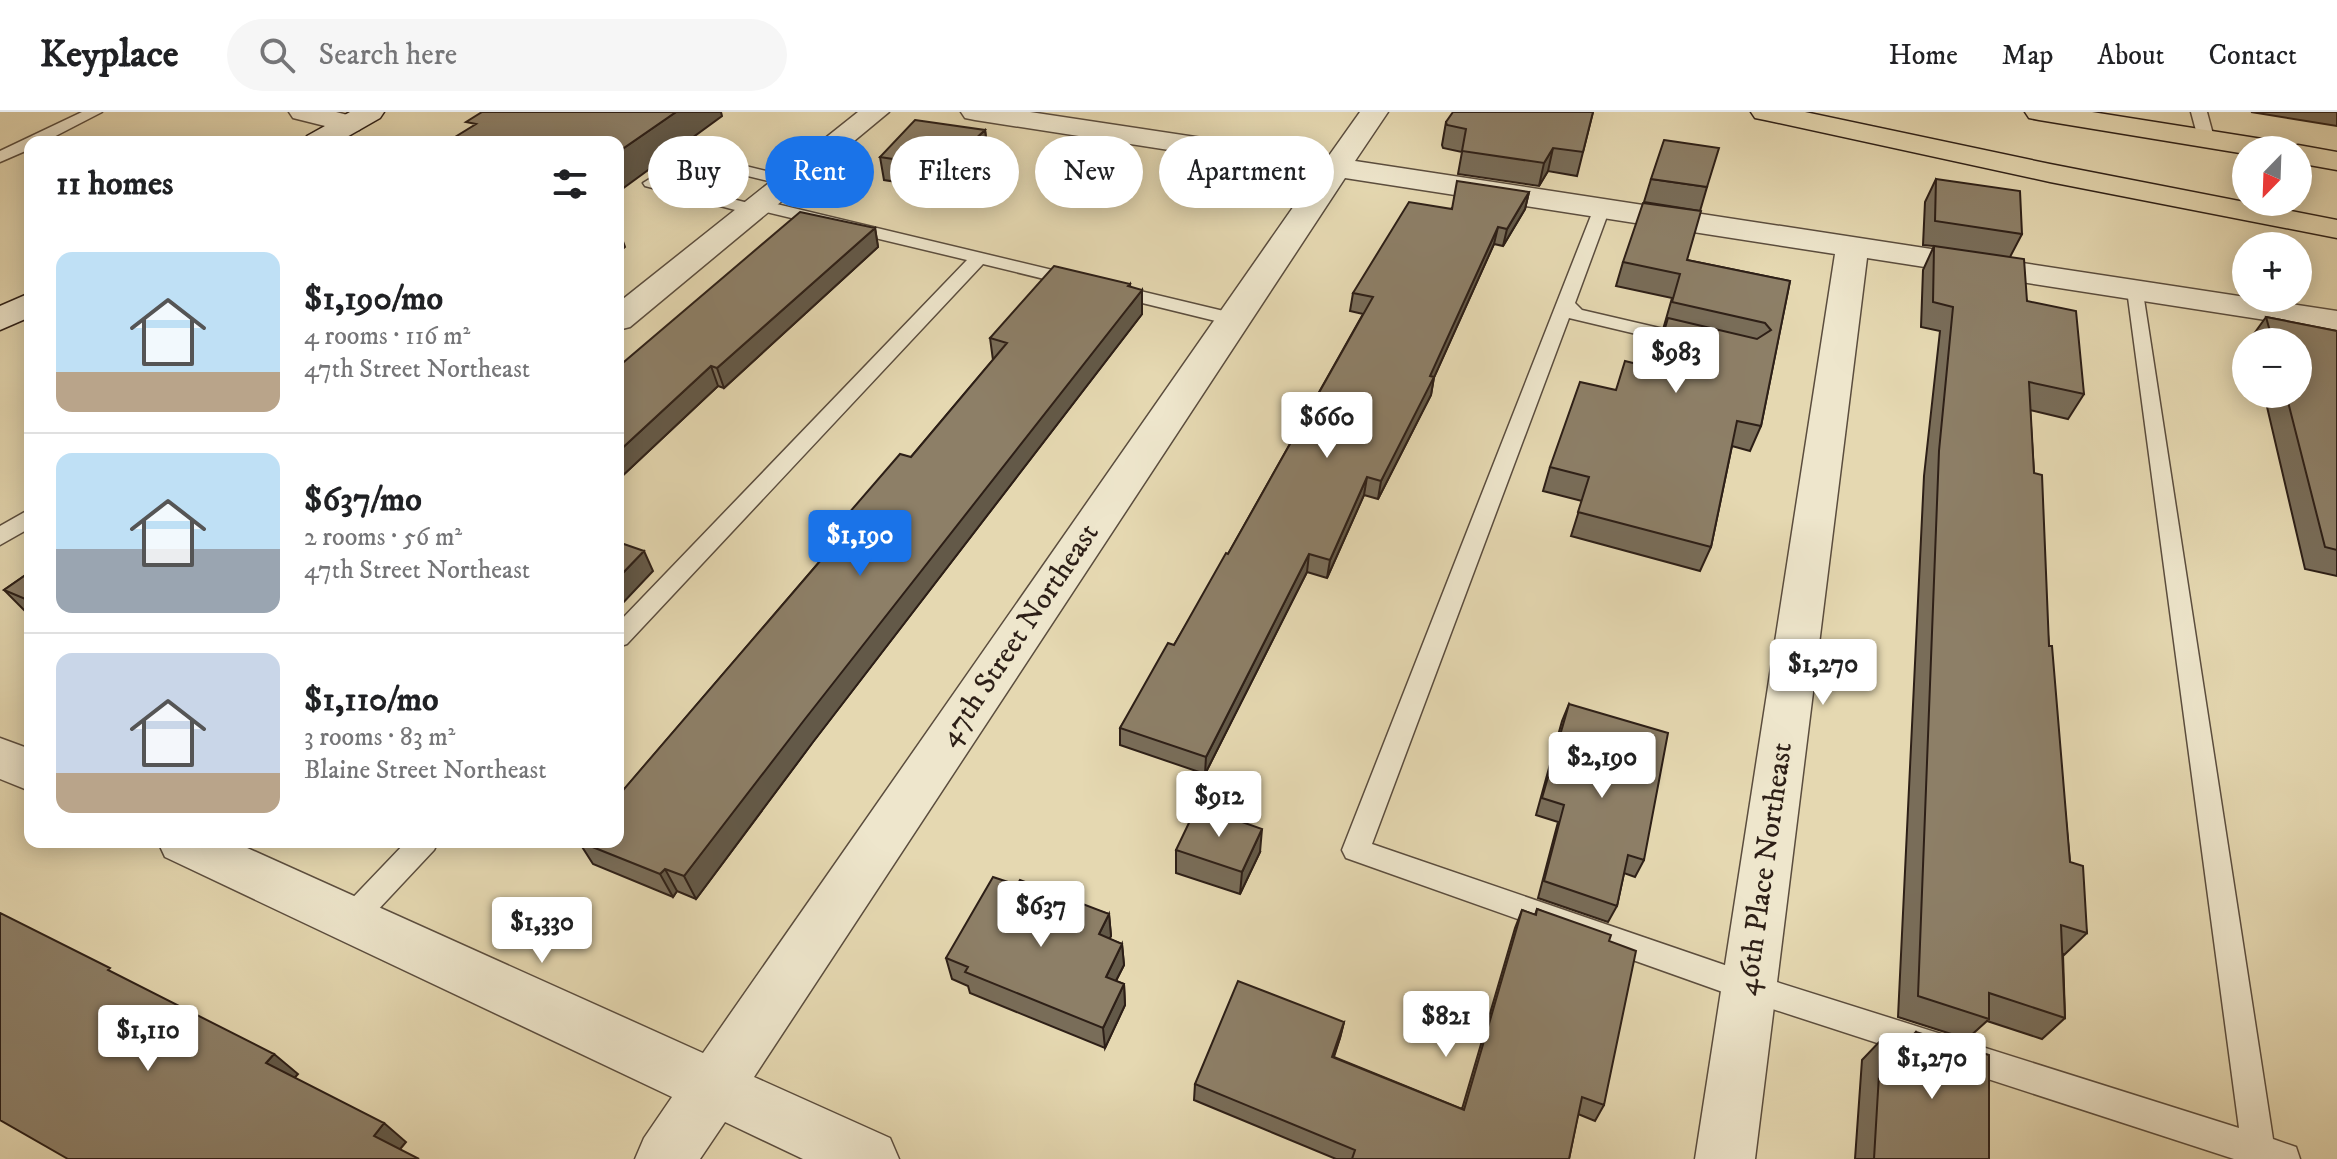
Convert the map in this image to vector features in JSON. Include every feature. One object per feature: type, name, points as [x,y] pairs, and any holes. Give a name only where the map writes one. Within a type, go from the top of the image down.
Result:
[{"type":"main road","points":[[1765,112],[2050,173],[2337,229]]},
{"type":"main road","points":[[2039,112],[2203,125],[2235,136]]},
{"type":"main road","points":[[2312,157],[2337,161]]},
{"type":"street","points":[[303,112],[360,118]]},
{"type":"street","points":[[845,136],[875,112]]},
{"type":"street","points":[[975,112],[2337,321]]},
{"type":"street","name":"47th Street Northeast","points":[[665,1159],[1374,112]]},
{"type":"street","points":[[328,136],[360,118]]},
{"type":"street","points":[[624,315],[765,201]]},
{"type":"street","name":"46th Place Northeast","points":[[1725,1159],[1852,247]]},
{"type":"street","points":[[0,320],[24,306]]},
{"type":"street","points":[[0,757],[24,768]]},
{"type":"street","points":[[196,848],[869,1159]]},
{"type":"lane","points":[[44,136],[94,112]]},
{"type":"lane","points":[[0,157],[24,145]]},
{"type":"lane","points":[[749,206],[1232,319]]},
{"type":"lane","points":[[1602,208],[1356,850],[1748,987],[2284,1159]]},
{"type":"lane","points":[[624,632],[978,259]]},
{"type":"lane","points":[[2136,290],[2258,1150]]},
{"type":"lane","points":[[1565,303],[1576,314],[1705,344]]},
{"type":"lane","points":[[0,537],[24,521]]},
{"type":"lane","points":[[350,920],[418,848]]},
{"type":"building","points":[[482,112],[676,112],[624,148],[624,136],[457,136],[476,124],[466,122]]},
{"type":"building","points":[[1453,112],[1593,112],[1583,152],[1553,148],[1544,163],[1462,151],[1466,129],[1447,125],[1446,122]]},
{"type":"building","points":[[915,120],[985,130],[979,136],[900,136]]},
{"type":"building","points":[[1664,140],[1719,148],[1707,187],[1651,179]]},
{"type":"building","points":[[890,146],[890,159],[880,157]]},
{"type":"building","points":[[1936,179],[2020,191],[2022,234],[1935,221]]},
{"type":"building","points":[[1457,181],[1529,192],[1507,229],[1498,227],[1430,376],[1434,377],[1381,481],[1367,477],[1330,560],[1309,554],[1206,757],[1120,728],[1168,643],[1174,645],[1228,554],[1373,297],[1353,293],[1409,202],[1452,209]]},
{"type":"building","points":[[1643,203],[1701,211],[1687,260],[1790,281],[1761,426],[1737,421],[1711,547],[1578,512],[1589,477],[1550,467],[1580,382],[1616,390],[1625,361],[1653,368],[1668,318],[1757,339],[1771,330],[1765,323],[1672,302],[1680,274],[1623,262]]},
{"type":"building","points":[[800,212],[875,228],[717,368],[711,366],[624,446],[624,362]]},
{"type":"building","points":[[1934,246],[2024,259],[2027,301],[2076,311],[2084,394],[2029,382],[2034,473],[2042,475],[2049,646],[2052,646],[2070,862],[2083,866],[2087,933],[2061,925],[2065,1018],[1989,993],[1989,1019],[1918,996],[1939,451],[1953,307],[1933,302]]},
{"type":"building","points":[[1054,266],[1130,284],[1128,286],[1142,290],[684,876],[665,869],[660,874],[595,848],[624,848],[624,789],[852,524],[842,521],[900,454],[911,457],[1007,343],[990,338]]},
{"type":"building","points":[[2266,317],[2337,331],[2337,550],[2325,547],[2290,408],[2312,408],[2312,328],[2269,328]]},
{"type":"building","points":[[624,544],[644,551],[624,572]]},
{"type":"building","points":[[24,576],[24,598],[4,590]]},
{"type":"building","points":[[1569,704],[1668,733],[1644,860],[1628,855],[1617,906],[1544,881],[1564,805],[1542,798]]},
{"type":"building","points":[[1197,806],[1262,829],[1242,872],[1176,850]]},
{"type":"building","points":[[993,877],[1017,885],[1020,880],[1109,914],[1099,934],[1122,944],[1106,977],[1124,984],[1103,1028],[965,972],[968,967],[946,958]]},
{"type":"building","points":[[1537,909],[1611,935],[1609,941],[1636,951],[1604,1105],[1582,1097],[1569,1159],[1352,1159],[1355,1150],[1195,1084],[1238,981],[1344,1022],[1332,1057],[1464,1110],[1522,910],[1536,915]]},
{"type":"building","points":[[0,913],[274,1054],[266,1063],[384,1123],[374,1136],[419,1159],[68,1159],[0,1120]]},
{"type":"building","points":[[1916,1032],[1989,1055],[1989,1159],[1874,1159],[1881,1040],[1896,1045],[1896,1035],[1916,1042]]}]
